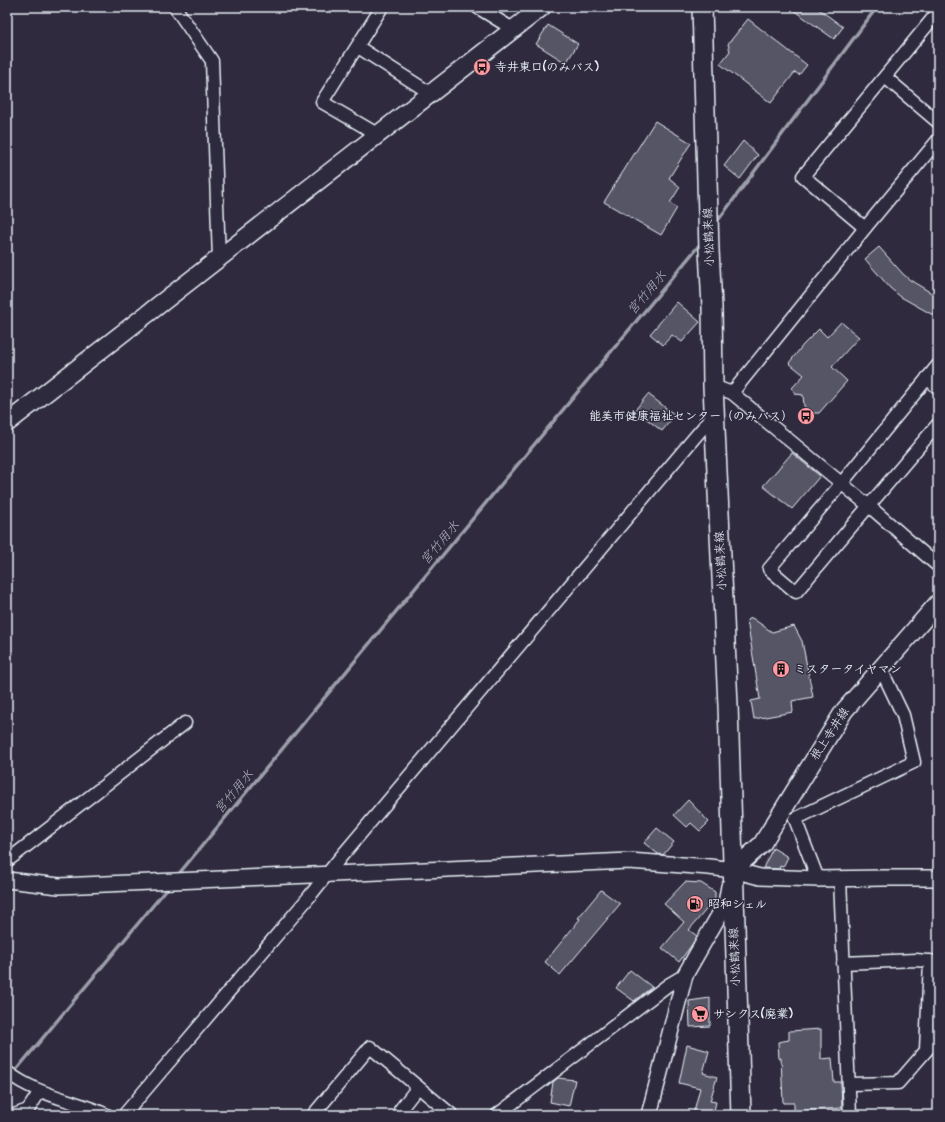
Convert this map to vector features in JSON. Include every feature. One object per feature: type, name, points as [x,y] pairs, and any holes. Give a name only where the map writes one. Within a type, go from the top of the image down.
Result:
[{"type":"main road","points":[[7,423],[219,259],[430,92],[542,7]]},
{"type":"main road","name":"小松鶴来線","points":[[702,7],[714,415],[728,705],[741,1115]]},
{"type":"main road","name":"根上寺井線","points":[[733,870],[762,844],[844,711],[938,603]]},
{"type":"street","points":[[175,7],[212,61],[219,259]]},
{"type":"street","points":[[377,134],[322,102],[382,7]]},
{"type":"street","points":[[476,7],[514,28]]},
{"type":"street","points":[[865,228],[803,176],[938,12]]},
{"type":"street","points":[[358,47],[430,92]]},
{"type":"street","points":[[885,77],[938,122]]},
{"type":"street","points":[[732,393],[938,140]]},
{"type":"street","points":[[938,365],[842,484],[769,569],[796,592],[938,424]]},
{"type":"street","points":[[927,378],[938,388]]},
{"type":"street","points":[[713,386],[732,393],[869,506],[938,566]]},
{"type":"street","points":[[124,1115],[714,415]]},
{"type":"street","points":[[818,879],[795,819],[914,762],[903,715],[881,669]]},
{"type":"street","points":[[7,861],[185,723]]},
{"type":"street","points":[[7,880],[59,886],[629,861],[733,870],[760,877],[818,879],[938,878]]},
{"type":"street","points":[[649,1115],[685,975],[726,903],[733,870]]},
{"type":"street","points":[[840,879],[850,1115]]},
{"type":"street","points":[[843,963],[916,960],[934,962],[926,1050]]},
{"type":"street","points":[[497,1115],[668,985],[685,975]]},
{"type":"street","points":[[849,1084],[898,1083],[938,1036]]},
{"type":"street","points":[[313,1115],[370,1047],[452,1115]]},
{"type":"street","points":[[7,1072],[17,1080],[40,1091],[107,1115]]},
{"type":"street","points":[[400,1110],[418,1087]]},
{"type":"street","points":[[14,1115],[28,1110],[40,1091]]},
{"type":"shaded area","points":[[933,970],[938,970],[938,1033],[930,1043]]},
{"type":"building","points":[[789,7],[816,7],[843,27],[834,39]]},
{"type":"building","points":[[748,19],[807,65],[799,75],[795,72],[771,103],[720,64],[730,51],[728,44]]},
{"type":"building","points":[[548,25],[578,44],[566,63],[536,44]]},
{"type":"building","points":[[655,121],[691,143],[669,178],[680,187],[670,203],[677,208],[661,235],[604,202]]},
{"type":"building","points":[[743,141],[758,155],[740,179],[724,166]]},
{"type":"building","points":[[879,247],[910,280],[938,297],[938,305],[933,315],[901,297],[890,288],[865,259]]},
{"type":"building","points":[[677,302],[700,322],[682,342],[672,335],[663,345],[650,334]]},
{"type":"building","points":[[841,322],[859,337],[832,367],[847,381],[819,413],[811,413],[804,406],[803,395],[796,394],[792,388],[804,375],[789,363],[803,345],[819,329],[827,337]]},
{"type":"building","points":[[648,394],[675,415],[662,431],[635,410]]},
{"type":"building","points":[[792,453],[820,476],[792,509],[763,486]]},
{"type":"building","name":"ミスタータイヤマン","points":[[752,618],[772,632],[794,626],[802,641],[813,697],[792,701],[793,712],[754,719],[751,701],[760,699],[747,620]]},
{"type":"building","points":[[688,800],[709,822],[700,831],[691,823],[687,827],[674,815]]},
{"type":"building","points":[[657,828],[674,842],[663,855],[658,854],[644,843]]},
{"type":"building","points":[[773,848],[788,857],[783,867],[780,866],[779,869],[763,868]]},
{"type":"building","points":[[685,882],[701,883],[715,892],[715,899],[689,930],[697,936],[679,962],[662,948],[684,922],[664,904]]},
{"type":"building","points":[[601,890],[620,904],[560,975],[545,962],[580,919],[578,918]]},
{"type":"building","points":[[630,970],[652,987],[634,1001],[616,988]]},
{"type":"building","name":"サンクス(廃業)","points":[[710,998],[710,1026],[690,1027],[689,1001]]},
{"type":"building","points":[[821,1029],[821,1059],[832,1058],[834,1082],[841,1082],[842,1108],[794,1111],[794,1103],[783,1103],[781,1058],[779,1059],[778,1042],[789,1040],[789,1031]]},
{"type":"building","points":[[687,1045],[709,1051],[703,1073],[717,1077],[710,1101],[716,1102],[713,1115],[693,1115],[700,1088],[679,1083]]},
{"type":"building","points":[[558,1078],[575,1080],[569,1106],[550,1102],[553,1082]]},
{"type":"waterway","name":"宮竹用水","points":[[716,223],[877,7]]},
{"type":"waterway","name":"宮竹用水","points":[[177,876],[701,243]]},
{"type":"waterway","name":"宮竹用水","points":[[7,1081],[170,885]]},
{"type":"place","name":"寺井東口(のみバス)","points":[[482,67]]},
{"type":"place","name":"能美市健康福祉センター（のみバス）","points":[[806,416]]},
{"type":"place","name":"ミスタータイヤマン","points":[[781,669]]},
{"type":"place","name":"昭和シェル","points":[[695,904]]},
{"type":"place","name":"サンクス(廃業)","points":[[700,1014]]}]
